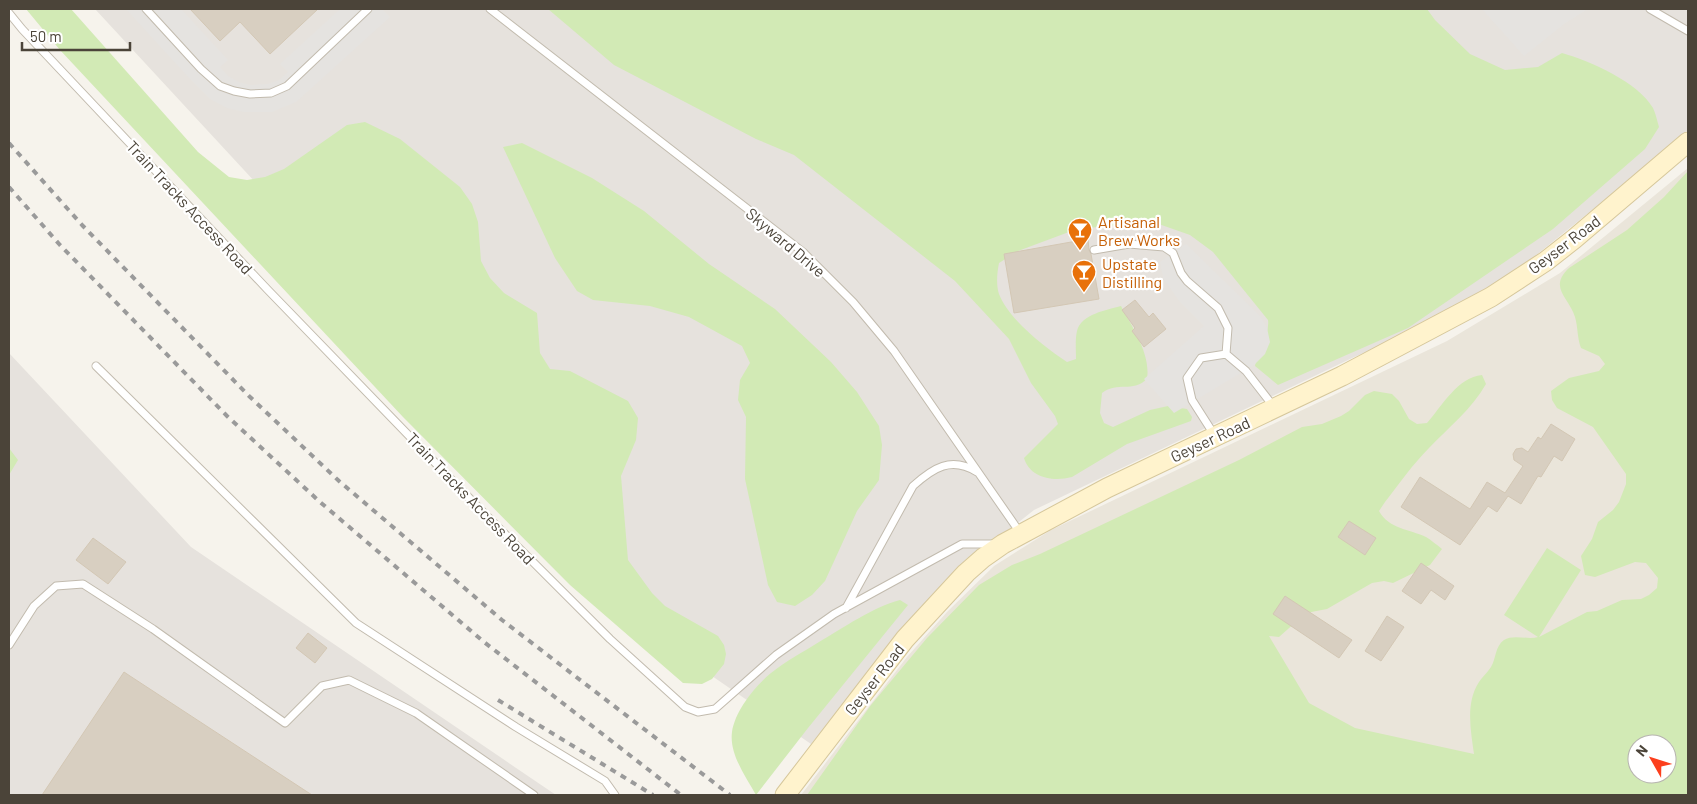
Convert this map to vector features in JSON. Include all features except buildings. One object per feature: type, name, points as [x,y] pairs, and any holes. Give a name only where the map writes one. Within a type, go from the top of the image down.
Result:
[{"type":"street","name":"Geyser Road","points":[[785,795],[905,639],[966,573],[1004,544],[1107,488],[1342,376],[1491,296],[1539,266],[1574,239],[1688,142]]},
{"type":"lane","points":[[146,9],[220,86],[250,94],[271,94],[287,86],[368,9]]},
{"type":"lane","name":"Skyward Drive","points":[[490,9],[803,252],[853,302],[894,351],[1022,534]]},
{"type":"lane","points":[[1650,9],[1688,31]]},
{"type":"lane","name":"Train Tracks Access Road","points":[[9,12],[22,29],[260,282],[477,506],[610,640],[685,707],[698,712],[715,709],[776,655],[846,608],[962,544],[1004,544]]},
{"type":"lane","points":[[1094,250],[1129,244],[1164,247],[1173,254],[1181,273],[1187,281],[1218,308],[1228,328],[1226,354]]},
{"type":"lane","points":[[1215,436],[1192,400],[1187,378],[1201,358],[1226,354],[1246,371],[1275,408]]},
{"type":"lane","points":[[96,366],[356,623],[516,727],[605,781],[615,795]]},
{"type":"lane","points":[[846,608],[913,486],[927,473],[949,464],[966,465],[980,474]]},
{"type":"lane","points":[[9,645],[34,606],[56,586],[83,584],[153,629],[285,722],[322,686],[349,680],[416,713],[534,795]]},
{"type":"shaded area","points":[[95,9],[1688,9],[1688,130],[1514,273],[1453,312],[1350,359],[1034,510],[947,579],[811,744],[712,676]]},
{"type":"shaded area","points":[[126,9],[181,9],[228,60],[220,67],[228,76],[239,82],[251,85],[268,84],[279,80],[288,72],[280,64],[340,9],[382,9],[390,17],[296,102],[272,112],[244,112],[227,108],[210,99]]},
{"type":"shaded area","points":[[1482,9],[1588,9],[1564,24],[1524,56]]},
{"type":"shaded area","points":[[1688,168],[1688,795],[801,795],[907,657],[947,612],[994,566],[1051,530],[1447,341],[1560,273]]},
{"type":"shaded area","points":[[1186,244],[1260,316],[1267,328],[1270,342],[1265,354],[1254,365],[1174,413],[1144,379],[1204,326],[1180,302],[1163,278],[1160,262]]},
{"type":"shaded area","points":[[9,353],[191,547],[556,795],[9,795]]},
{"type":"green space","points":[[26,9],[71,9],[198,152],[229,177],[247,180],[265,177],[284,169],[347,125],[365,122],[400,139],[460,187],[472,204],[478,222],[481,261],[490,278],[504,293],[537,313],[540,353],[550,369],[570,371],[628,401],[638,418],[636,440],[621,476],[628,560],[652,593],[665,606],[718,636],[724,645],[726,654],[724,664],[712,679],[702,684],[683,683],[570,585],[403,417],[60,50]]},
{"type":"green space","points":[[548,9],[1427,9],[1435,20],[1470,54],[1505,70],[1538,67],[1562,53],[1599,67],[1625,81],[1646,98],[1653,108],[1659,127],[1645,149],[1553,229],[1408,328],[1278,385],[1255,366],[1267,332],[1268,320],[1213,252],[1190,235],[1153,222],[1077,229],[1018,251],[999,263],[997,287],[999,294],[1004,304],[1019,323],[1048,349],[1067,362],[1076,359],[1076,338],[1079,325],[1095,314],[1121,306],[1135,332],[1146,360],[1147,379],[1136,385],[1114,388],[1102,393],[1100,413],[1104,423],[1113,427],[1150,410],[1168,406],[1187,409],[1192,417],[1191,421],[1127,444],[1072,477],[1057,479],[1037,474],[1031,470],[1024,458],[1058,424],[1055,416],[1031,383],[1009,339],[955,281],[794,155],[756,139],[614,65]]},
{"type":"green space","points":[[522,143],[592,178],[644,211],[709,264],[775,309],[831,362],[857,392],[879,426],[882,445],[879,480],[857,511],[825,581],[812,595],[795,606],[777,602],[768,585],[745,479],[746,417],[738,400],[740,380],[750,363],[742,346],[689,317],[650,306],[593,300],[577,291],[555,258],[503,147]]},
{"type":"green space","points":[[1688,171],[1688,795],[807,795],[871,705],[927,638],[979,585],[1012,565],[1040,554],[1239,460],[1302,427],[1322,424],[1341,416],[1349,411],[1365,395],[1374,391],[1392,394],[1399,401],[1409,419],[1417,424],[1427,423],[1451,393],[1465,381],[1482,375],[1486,384],[1474,402],[1417,461],[1379,511],[1388,522],[1426,537],[1442,549],[1430,565],[1393,583],[1384,581],[1372,583],[1327,609],[1306,613],[1279,637],[1269,636],[1309,703],[1355,728],[1474,754],[1470,708],[1475,690],[1493,664],[1497,649],[1508,638],[1538,637],[1504,615],[1547,548],[1581,570],[1539,637],[1587,612],[1597,611],[1622,600],[1641,599],[1657,588],[1658,578],[1646,563],[1635,562],[1595,577],[1585,575],[1581,556],[1592,539],[1598,522],[1613,510],[1619,502],[1626,484],[1626,474],[1593,427],[1557,408],[1552,400],[1551,391],[1569,378],[1599,371],[1605,364],[1599,356],[1581,348],[1575,317],[1562,292],[1560,281],[1569,268],[1627,230],[1664,197]]},
{"type":"green space","points":[[9,448],[18,460],[9,475]]},
{"type":"green space","points":[[900,600],[908,605],[756,795],[739,765],[732,740],[732,732],[737,716],[752,692],[765,678],[777,669],[848,624]]},
{"type":"railway","points":[[9,143],[82,225],[249,396],[339,481],[502,620],[730,795]]},
{"type":"railway","points":[[9,187],[60,245],[227,416],[320,502],[484,642],[681,795]]},
{"type":"railway","points":[[498,700],[653,795]]},
{"type":"place","name":"Artisanal Brew Works","points":[[1080,251]]},
{"type":"place","name":"Upstate Distilling","points":[[1084,293]]}]
